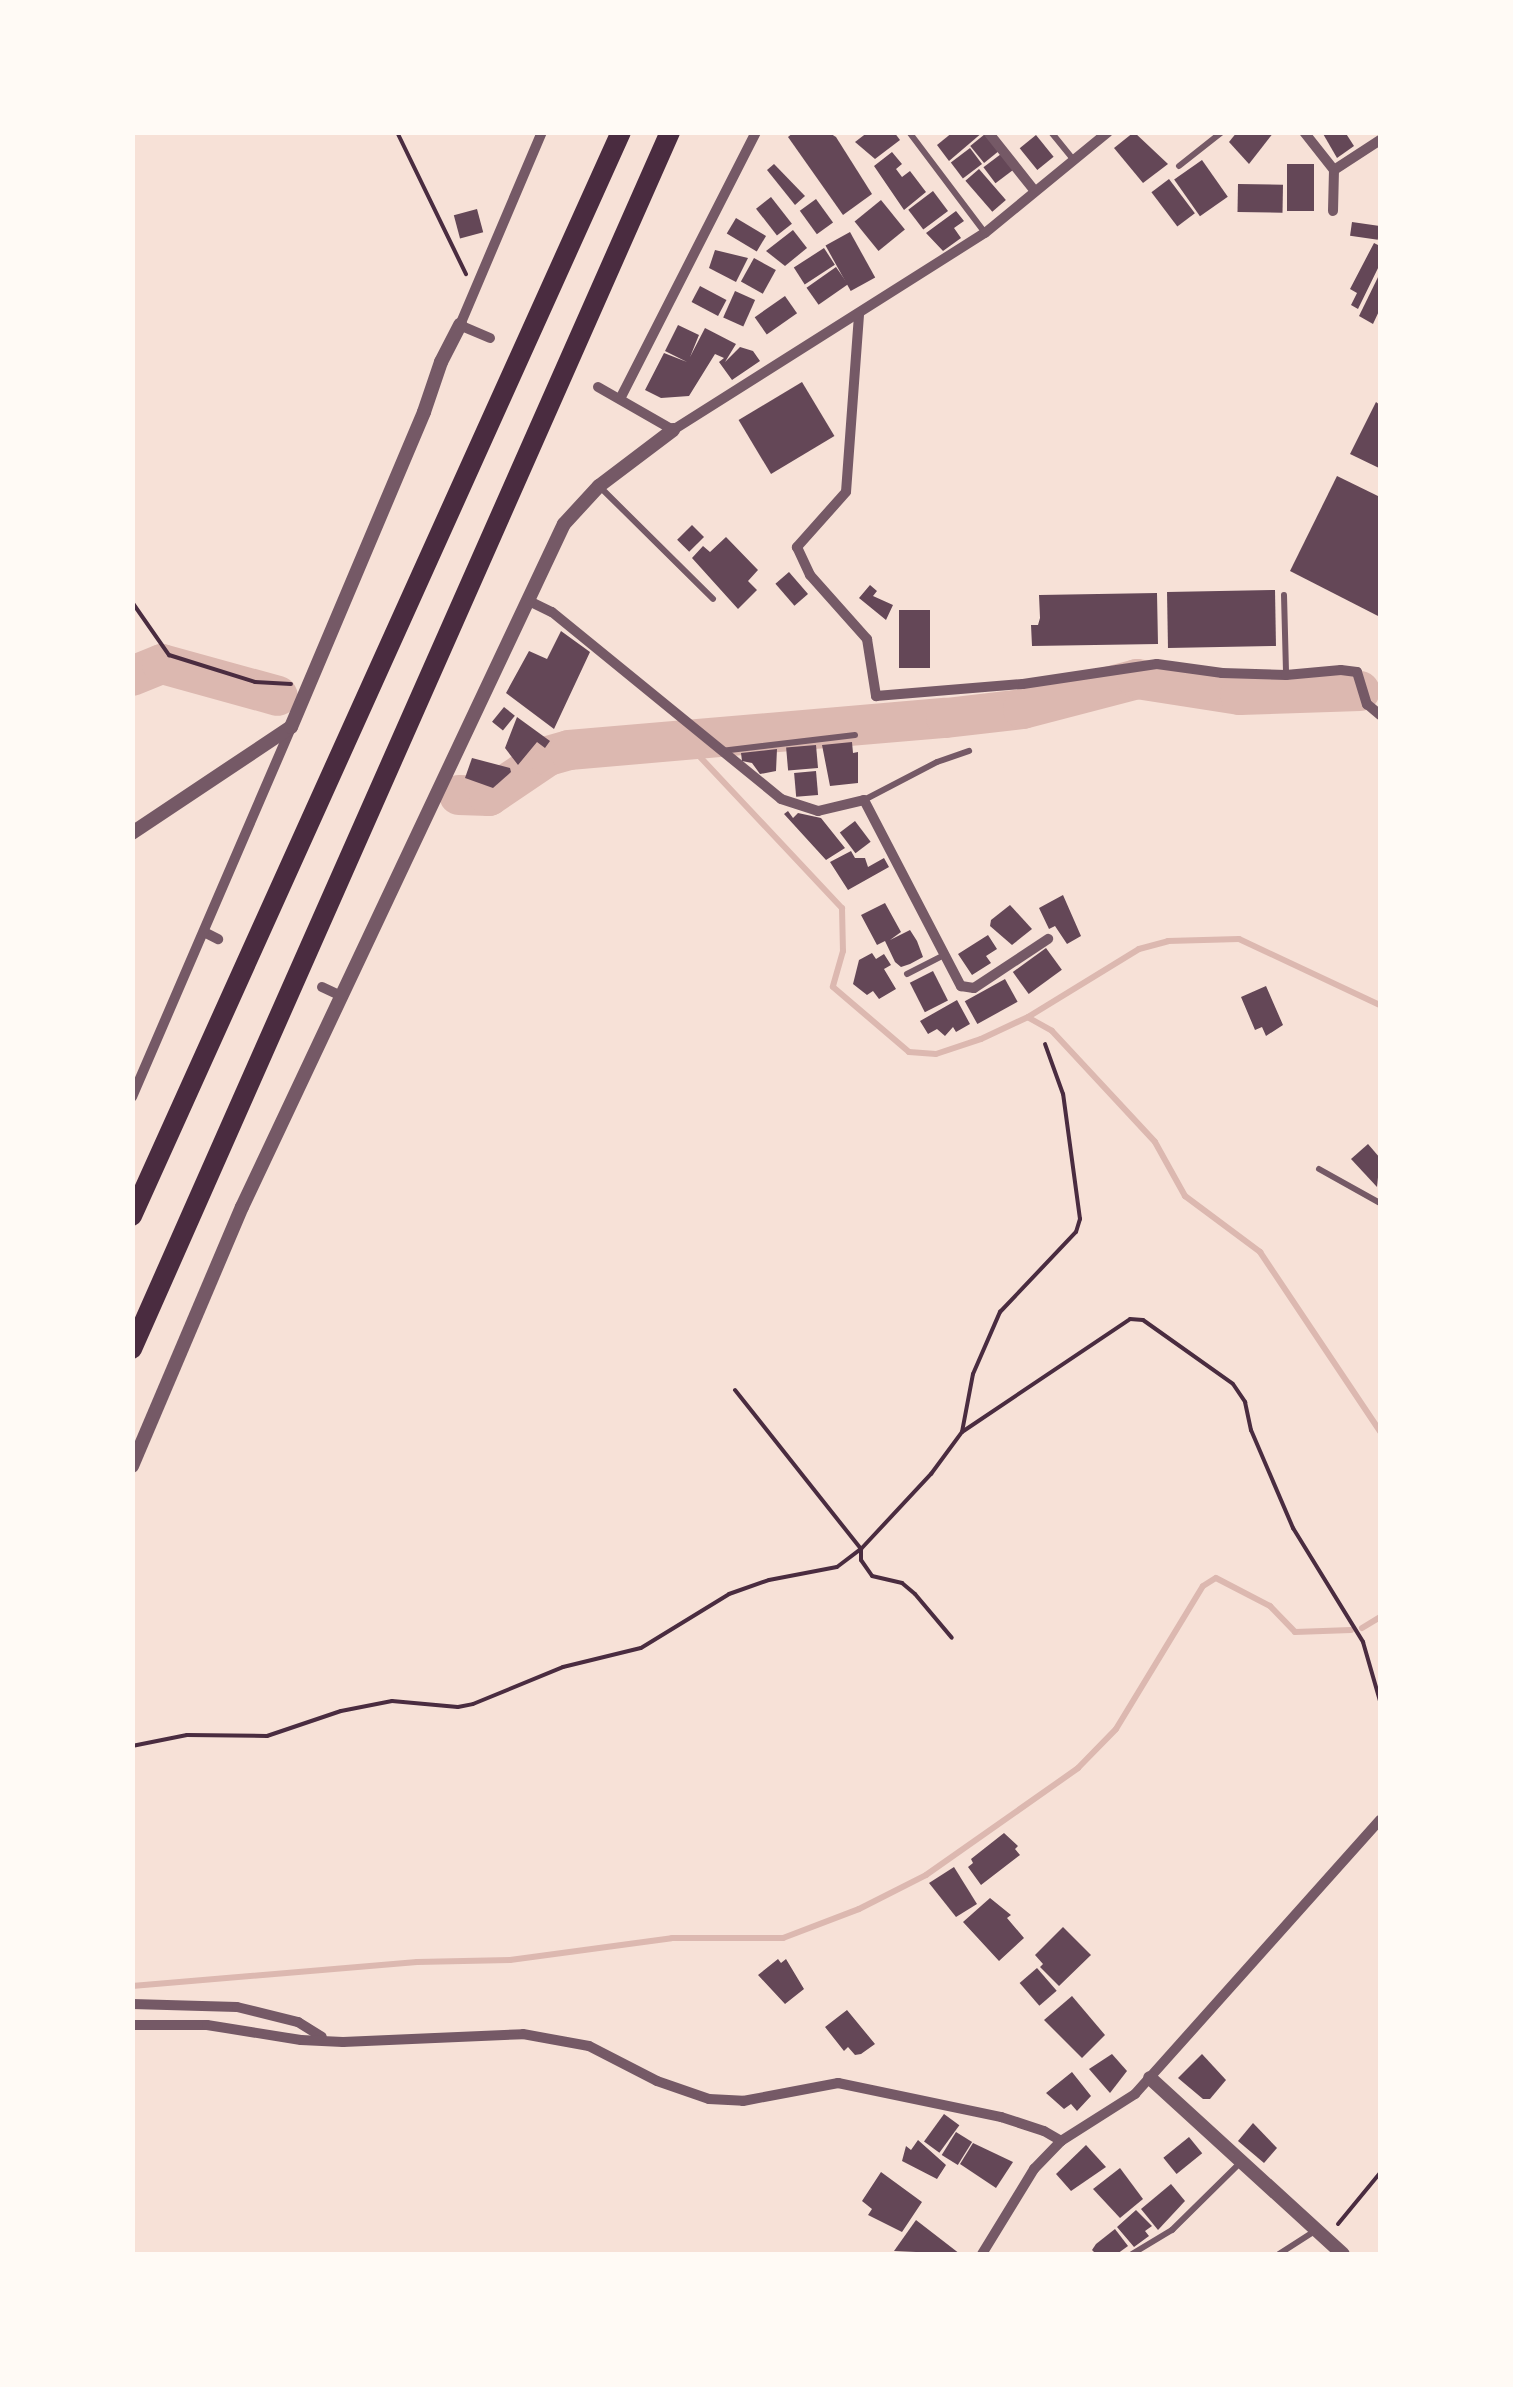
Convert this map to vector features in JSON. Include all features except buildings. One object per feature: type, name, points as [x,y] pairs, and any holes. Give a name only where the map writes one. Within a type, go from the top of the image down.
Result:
[{"type":"highway","points":[[132,1216],[621,132]]},
{"type":"highway","points":[[132,1349],[670,132]]},
{"type":"street","points":[[132,1097],[424,412],[440,362],[480,280],[542,132]]},
{"type":"street","points":[[620,397],[756,132]]},
{"type":"street","points":[[988,132],[1034,190]]},
{"type":"street","points":[[132,1466],[242,1207],[564,524],[599,486],[673,430],[985,233],[1108,132]]},
{"type":"street","points":[[1304,132],[1334,170],[1333,211]]},
{"type":"street","points":[[1334,170],[1380,140]]},
{"type":"street","points":[[859,315],[846,492],[797,547],[810,575],[867,639],[876,696],[1023,684],[1157,664],[1286,675],[1358,672],[1366,704],[1380,715]]},
{"type":"street","points":[[460,325],[490,338]]},
{"type":"street","points":[[598,387],[673,430]]},
{"type":"street","points":[[529,602],[552,612],[764,788],[801,806],[829,811],[864,800],[961,986],[974,988],[1048,939]]},
{"type":"street","points":[[132,833],[291,727]]},
{"type":"street","points":[[204,932],[218,939]]},
{"type":"street","points":[[322,987],[343,997]]},
{"type":"street","points":[[982,2254],[1018,2189],[1061,2141],[1136,2094],[1380,1820]]},
{"type":"street","points":[[132,2004],[237,2008],[298,2022],[323,2038]]},
{"type":"street","points":[[132,2024],[207,2025],[300,2040],[323,2038],[344,2042],[523,2034],[589,2046],[657,2080],[708,2099],[743,2100],[818,2083],[838,2083],[1001,2117],[1061,2141]]},
{"type":"street","points":[[1150,2078],[1343,2254]]},
{"type":"lane","points":[[909,132],[985,233]]},
{"type":"lane","points":[[1052,132],[1073,159]]},
{"type":"lane","points":[[1179,166],[1222,132]]},
{"type":"lane","points":[[599,486],[714,599]]},
{"type":"lane","points":[[1284,595],[1286,675]]},
{"type":"lane","points":[[715,748],[855,734]]},
{"type":"lane","points":[[864,800],[937,762],[969,751]]},
{"type":"lane","points":[[907,974],[944,955]]},
{"type":"lane","points":[[1319,1168],[1380,1203]]},
{"type":"lane","points":[[1132,2254],[1172,2230],[1242,2162]]},
{"type":"lane","points":[[1278,2254],[1320,2234]]},
{"type":"path","points":[[397,132],[459,267],[480,280]]},
{"type":"path","points":[[132,602],[169,655],[255,682],[292,684]]},
{"type":"path","points":[[962,1432],[973,1374],[1000,1312],[1076,1232],[1080,1218],[1063,1094],[1046,1044]]},
{"type":"path","points":[[132,1746],[187,1735],[267,1736],[341,1711],[392,1701],[458,1707],[473,1704],[563,1667],[641,1648],[729,1594],[769,1580],[837,1568],[862,1549],[931,1474],[962,1432],[1119,1324],[1143,1320],[1232,1384],[1245,1402],[1251,1430],[1293,1528],[1362,1642],[1380,1701]]},
{"type":"path","points":[[735,1390],[862,1549],[861,1560],[872,1576],[902,1583],[952,1638]]},
{"type":"path","points":[[1320,2234],[1380,2173]]},
{"type":"waterway","points":[[132,676],[162,664],[278,696]]},
{"type":"waterway","points":[[459,795],[489,796],[548,756],[569,750],[1023,709],[1137,679],[1240,695],[1360,691]]},
{"type":"waterway","points":[[686,742],[842,908],[843,951],[833,987],[909,1052],[936,1054],[981,1039],[1028,1017],[1139,949],[1168,941],[1239,939],[1380,1005]]},
{"type":"waterway","points":[[1029,1018],[1052,1031],[1155,1142],[1185,1196],[1260,1252],[1380,1431]]},
{"type":"waterway","points":[[132,1986],[417,1962],[510,1960],[672,1938],[783,1938],[859,1909],[926,1875],[1078,1768],[1116,1729],[1203,1586],[1216,1578],[1270,1606],[1295,1632],[1351,1630]]},
{"type":"waterway","points":[[1362,1628],[1380,1617]]}]
